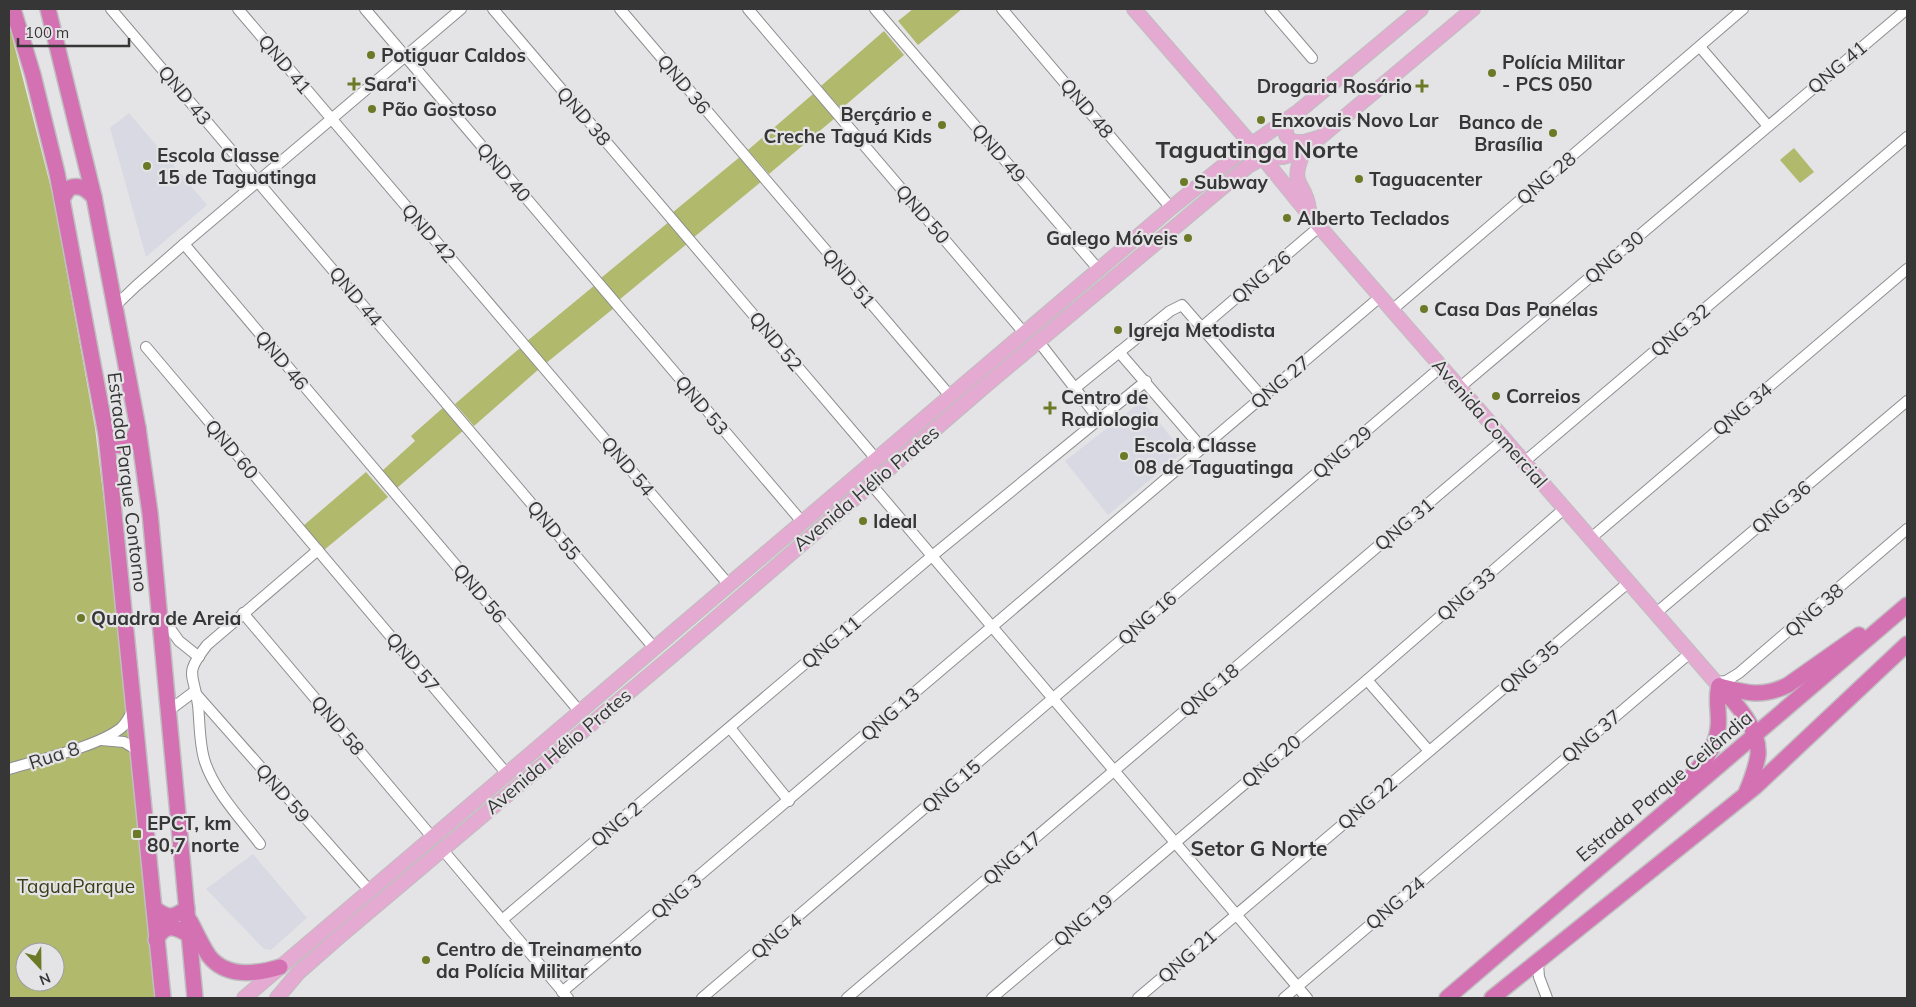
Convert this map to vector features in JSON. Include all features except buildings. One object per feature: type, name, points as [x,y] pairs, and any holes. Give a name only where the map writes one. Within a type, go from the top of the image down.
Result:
[{"type":"highway","name":"Estrada Parque Contorno","points":[[14,9],[33,75],[62,199],[106,434],[163,998]]},
{"type":"highway","name":"Estrada Parque Contorno","points":[[48,9],[94,197],[138,428],[150,513],[195,998]]},
{"type":"highway","points":[[62,199],[69,188],[76,186],[84,188],[94,197]]},
{"type":"highway","points":[[106,434],[114,445],[124,446],[132,442],[138,428]]},
{"type":"highway","points":[[1717,684],[1756,694],[1777,691],[1907,602]]},
{"type":"highway","name":"Estrada Parque Ceilândia","points":[[1447,998],[1907,606]]},
{"type":"highway","points":[[1492,998],[1538,963],[1746,794],[1907,644]]},
{"type":"highway","points":[[1717,684],[1736,705],[1755,734],[1758,745],[1758,755],[1746,794]]},
{"type":"highway","points":[[1654,820],[1703,762],[1716,740],[1719,722],[1716,700],[1717,684]]},
{"type":"highway","points":[[154,908],[164,915],[171,916],[187,912],[210,956],[218,964],[229,970],[249,973],[280,967]]},
{"type":"highway","points":[[156,940],[162,931],[170,928],[178,929],[188,935]]},
{"type":"highway","points":[[1459,998],[1477,974]]},
{"type":"main road","points":[[1134,9],[1252,145]]},
{"type":"main road","name":"Avenida Hélio Prates","points":[[244,998],[1171,208],[1299,111],[1421,9]]},
{"type":"main road","name":"Avenida Hélio Prates","points":[[277,998],[298,973],[442,849],[1248,166],[1263,158],[1283,157],[1304,151],[1473,9]]},
{"type":"main road","points":[[1263,158],[1270,144],[1299,111]]},
{"type":"main road","points":[[1286,126],[1286,135],[1292,142],[1304,142],[1319,138]]},
{"type":"main road","points":[[1304,151],[1297,166],[1296,174],[1315,222]]},
{"type":"main road","name":"Avenida Comercial","points":[[1263,158],[1315,222],[1717,684]]},
{"type":"main road","points":[[1039,342],[1049,326],[1069,310],[1069,304],[1062,301]]},
{"type":"main road","points":[[845,506],[843,504],[845,500],[877,470],[879,465],[877,460]]},
{"type":"main road","points":[[585,728],[595,712],[621,687],[624,676]]},
{"type":"street","name":"QND 43","points":[[111,9],[258,182]]},
{"type":"street","name":"QND 41","points":[[238,9],[332,119]]},
{"type":"street","name":"QND 40","points":[[365,9],[602,287]]},
{"type":"street","points":[[115,306],[184,244],[462,9]]},
{"type":"street","name":"QND 38","points":[[493,9],[675,222]]},
{"type":"street","name":"QND 36","points":[[620,9],[748,158]]},
{"type":"street","name":"QND 50","points":[[748,9],[1025,334]]},
{"type":"street","name":"QND 49","points":[[875,9],[1099,270]]},
{"type":"street","name":"QND 48","points":[[1002,9],[1171,208]]},
{"type":"street","points":[[1270,9],[1312,58]]},
{"type":"street","name":"QNG 28","points":[[1392,310],[1743,9]]},
{"type":"street","name":"QNG 41","points":[[1768,126],[1907,9]]},
{"type":"street","points":[[1700,47],[1768,126]]},
{"type":"street","name":"QND 42","points":[[332,119],[527,347]]},
{"type":"street","name":"QNG 30","points":[[1459,388],[1768,126]]},
{"type":"street","name":"QNG 32","points":[[1524,462],[1907,137]]},
{"type":"street","name":"QND 51","points":[[748,158],[951,397]]},
{"type":"street","name":"QND 44","points":[[258,182],[453,410]]},
{"type":"street","name":"QND 52","points":[[675,222],[877,460]]},
{"type":"street","name":"QNG 26","points":[[1202,327],[1315,222]]},
{"type":"street","name":"QND 46","points":[[184,244],[379,475]]},
{"type":"street","name":"QNG 34","points":[[1591,538],[1907,269]]},
{"type":"street","points":[[111,284],[123,288],[136,286]]},
{"type":"street","name":"QND 53","points":[[602,287],[802,523]]},
{"type":"street","name":"QNG 27","points":[[1180,467],[1380,297]]},
{"type":"street","points":[[1075,388],[1170,311],[1180,306],[1185,307],[1262,397]]},
{"type":"street","points":[[1039,342],[1098,418]]},
{"type":"street","name":"QND 60","points":[[146,347],[318,550]]},
{"type":"street","name":"QND 54","points":[[527,347],[730,585]]},
{"type":"street","points":[[1120,352],[1202,448]]},
{"type":"street","name":"QNG 29","points":[[1242,537],[1442,367]]},
{"type":"street","name":"QNG 11","points":[[730,728],[932,556],[1098,418],[1146,381]]},
{"type":"street","name":"QNG 36","points":[[1656,613],[1907,401]]},
{"type":"street","name":"QND 55","points":[[453,410],[655,649]]},
{"type":"street","name":"QNG 31","points":[[1305,609],[1504,439]]},
{"type":"street","name":"QNG 13","points":[[789,801],[1180,467]]},
{"type":"street","name":"QND 56","points":[[379,475],[580,712]]},
{"type":"street","points":[[871,484],[1308,998]]},
{"type":"street","name":"QNG 33","points":[[1367,680],[1564,508]]},
{"type":"street","name":"QNG 38","points":[[1717,684],[1739,673],[1907,529]]},
{"type":"street","name":"QNG 16","points":[[1053,699],[1242,537]]},
{"type":"street","points":[[260,844],[224,796],[207,768],[201,742],[196,693],[191,681],[191,672],[207,645],[318,550]]},
{"type":"street","name":"QND 57","points":[[318,550],[507,774]]},
{"type":"street","name":"QNG 35","points":[[1429,751],[1629,582]]},
{"type":"street","name":"QNG 18","points":[[1114,770],[1305,609]]},
{"type":"street","points":[[158,612],[179,641],[199,657]]},
{"type":"street","name":"QND 58","points":[[243,613],[432,837]]},
{"type":"street","name":"QNG 37","points":[[1492,820],[1690,652]]},
{"type":"street","points":[[1367,680],[1429,751]]},
{"type":"street","name":"QNG 20","points":[[1175,842],[1367,680]]},
{"type":"street","points":[[167,712],[196,693]]},
{"type":"street","name":"QND 59","points":[[196,693],[370,891]]},
{"type":"street","name":"QNG 15","points":[[850,874],[1053,699]]},
{"type":"street","points":[[100,740],[120,729],[134,708]]},
{"type":"street","points":[[730,728],[789,801]]},
{"type":"street","name":"QNG 2","points":[[502,920],[730,728]]},
{"type":"street","points":[[100,740],[124,742],[139,751]]},
{"type":"street","name":"Rua 8","points":[[9,769],[100,740]]},
{"type":"street","name":"QNG 22","points":[[1236,914],[1429,751]]},
{"type":"street","name":"QNG 17","points":[[847,998],[1114,770]]},
{"type":"street","name":"QNG 3","points":[[565,995],[789,801]]},
{"type":"street","name":"QNG 24","points":[[1284,998],[1492,820]]},
{"type":"street","name":"QNG 19","points":[[992,998],[1175,842]]},
{"type":"street","points":[[442,849],[565,995]]},
{"type":"street","name":"QNG 4","points":[[702,998],[850,874]]},
{"type":"street","name":"QNG 21","points":[[1138,998],[1236,914]]},
{"type":"street","points":[[1538,963],[1539,977],[1547,998]]},
{"type":"shaded area","name":"Escola Classe 15 de Taguatinga","points":[[129,113],[207,205],[146,257],[110,128]]},
{"type":"shaded area","name":"Escola Classe 08 de Taguatinga","points":[[1142,401],[1183,452],[1108,515],[1065,461]]},
{"type":"shaded area","points":[[253,854],[307,918],[271,950],[264,949],[206,889]]},
{"type":"green space","points":[[913,9],[962,9],[918,45],[898,21]]},
{"type":"green space","name":"TaguaParque","points":[[9,25],[53,196],[95,428],[111,558],[155,998],[9,998]]},
{"type":"green space","points":[[884,31],[904,55],[841,109],[821,86]]},
{"type":"green space","points":[[813,94],[835,118],[769,174],[748,150]]},
{"type":"green space","points":[[1794,148],[1814,172],[1800,183],[1780,160]]},
{"type":"green space","points":[[741,156],[762,181],[693,238],[672,213]]},
{"type":"green space","points":[[670,221],[688,243],[619,300],[601,278]]},
{"type":"green space","points":[[595,285],[614,308],[545,364],[526,342]]},
{"type":"green space","points":[[520,348],[539,369],[474,426],[455,404]]},
{"type":"green space","points":[[445,406],[465,429],[397,488],[382,471],[415,441],[411,436]]},
{"type":"green space","points":[[366,472],[388,497],[324,550],[303,526]]},
{"type":"place","name":"Potiguar Caldos","points":[[371,55]]},
{"type":"place","name":"Polícia Militar - PCS 050","points":[[1492,73]]},
{"type":"place","name":"Sara'i","points":[[354,84]]},
{"type":"place","name":"Drogaria Rosário","points":[[1422,86]]},
{"type":"place","name":"Pão Gostoso","points":[[372,109]]},
{"type":"place","name":"Enxovais Novo Lar","points":[[1261,120]]},
{"type":"place","name":"Berçário e Creche Taguá Kids","points":[[942,125]]},
{"type":"place","name":"Banco de Brasília","points":[[1553,133]]},
{"type":"place","name":"Escola Classe 15 de Taguatinga","points":[[147,166]]},
{"type":"place","name":"Taguacenter","points":[[1359,179]]},
{"type":"place","name":"Subway","points":[[1184,182]]},
{"type":"place","name":"Alberto Teclados","points":[[1287,218]]},
{"type":"place","name":"Galego Móveis","points":[[1188,238]]},
{"type":"place","name":"Casa Das Panelas","points":[[1424,309]]},
{"type":"place","name":"Igreja Metodista","points":[[1118,330]]},
{"type":"place","name":"Correios","points":[[1496,396]]},
{"type":"place","name":"Centro de Radiologia","points":[[1050,408]]},
{"type":"place","name":"Escola Classe 08 de Taguatinga","points":[[1124,456]]},
{"type":"place","name":"Ideal","points":[[863,521]]},
{"type":"place","name":"Quadra de Areia","points":[[81,618]]},
{"type":"place","name":"EPCT, km 80,7 norte","points":[[137,834]]},
{"type":"place","name":"Centro de Treinamento da Polícia Militar","points":[[426,960]]},
{"type":"district","name":"Taguatinga Norte","points":[[1257,150]]},
{"type":"district","name":"Setor G Norte","points":[[1259,849]]}]
